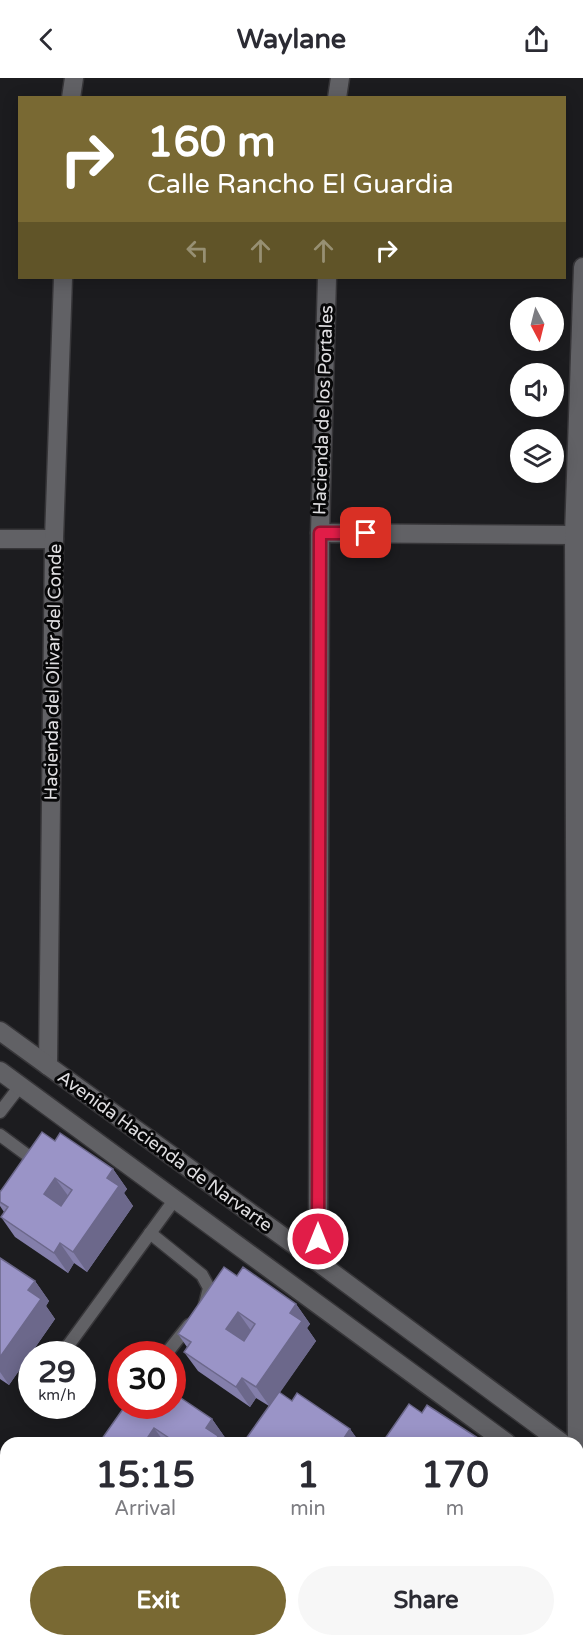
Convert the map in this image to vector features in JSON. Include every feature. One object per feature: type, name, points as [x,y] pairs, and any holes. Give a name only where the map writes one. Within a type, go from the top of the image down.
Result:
[{"type":"street","points":[[71,96],[74,78]]},
{"type":"street","points":[[337,96],[340,78]]},
{"type":"street","points":[[577,1437],[579,954],[574,535],[583,267]]},
{"type":"street","name":"Hacienda del Olivar del Conde","points":[[48,1066],[54,539],[63,279]]},
{"type":"street","name":"Hacienda de los Portales","points":[[318,1262],[320,533],[327,279]]},
{"type":"street","points":[[320,533],[574,535]]},
{"type":"street","points":[[0,539],[54,539]]},
{"type":"street","name":"Avenida Hacienda de Narvarte","points":[[0,1031],[554,1437]]},
{"type":"street","name":"Avenida Hacienda de Narvarte","points":[[0,1071],[499,1437]]},
{"type":"street","points":[[487,1428],[499,1397]]},
{"type":"lane","points":[[0,1112],[20,1086]]},
{"type":"lane","points":[[0,1134],[27,1155]]},
{"type":"lane","points":[[71,1341],[175,1199]]},
{"type":"lane","points":[[150,1233],[202,1275],[208,1288],[207,1302],[176,1341]]},
{"type":"building","points":[[42,1132],[55,1141],[60,1133],[113,1169],[107,1178],[119,1186],[73,1252],[60,1243],[54,1253],[1,1217],[8,1207],[0,1202],[0,1192]],"holes":[[[55,1178],[72,1190],[61,1206],[44,1194]]]},
{"type":"building","points":[[0,1258],[35,1281],[28,1290],[41,1299],[0,1357]]},
{"type":"building","points":[[224,1267],[237,1276],[243,1267],[296,1304],[290,1313],[302,1321],[256,1387],[242,1378],[236,1387],[186,1353],[191,1342],[178,1334]],"holes":[[[238,1312],[255,1324],[244,1341],[226,1329]]]},
{"type":"building","points":[[279,1392],[292,1401],[297,1393],[350,1429],[345,1437],[247,1437]]},
{"type":"building","points":[[186,1401],[212,1419],[206,1428],[218,1436],[168,1437],[154,1428],[148,1437],[103,1437],[116,1419],[186,1419]]},
{"type":"building","points":[[409,1404],[422,1413],[427,1405],[476,1437],[386,1437]]},
{"type":"route","points":[[318,1239],[320,533],[366,533]]}]
